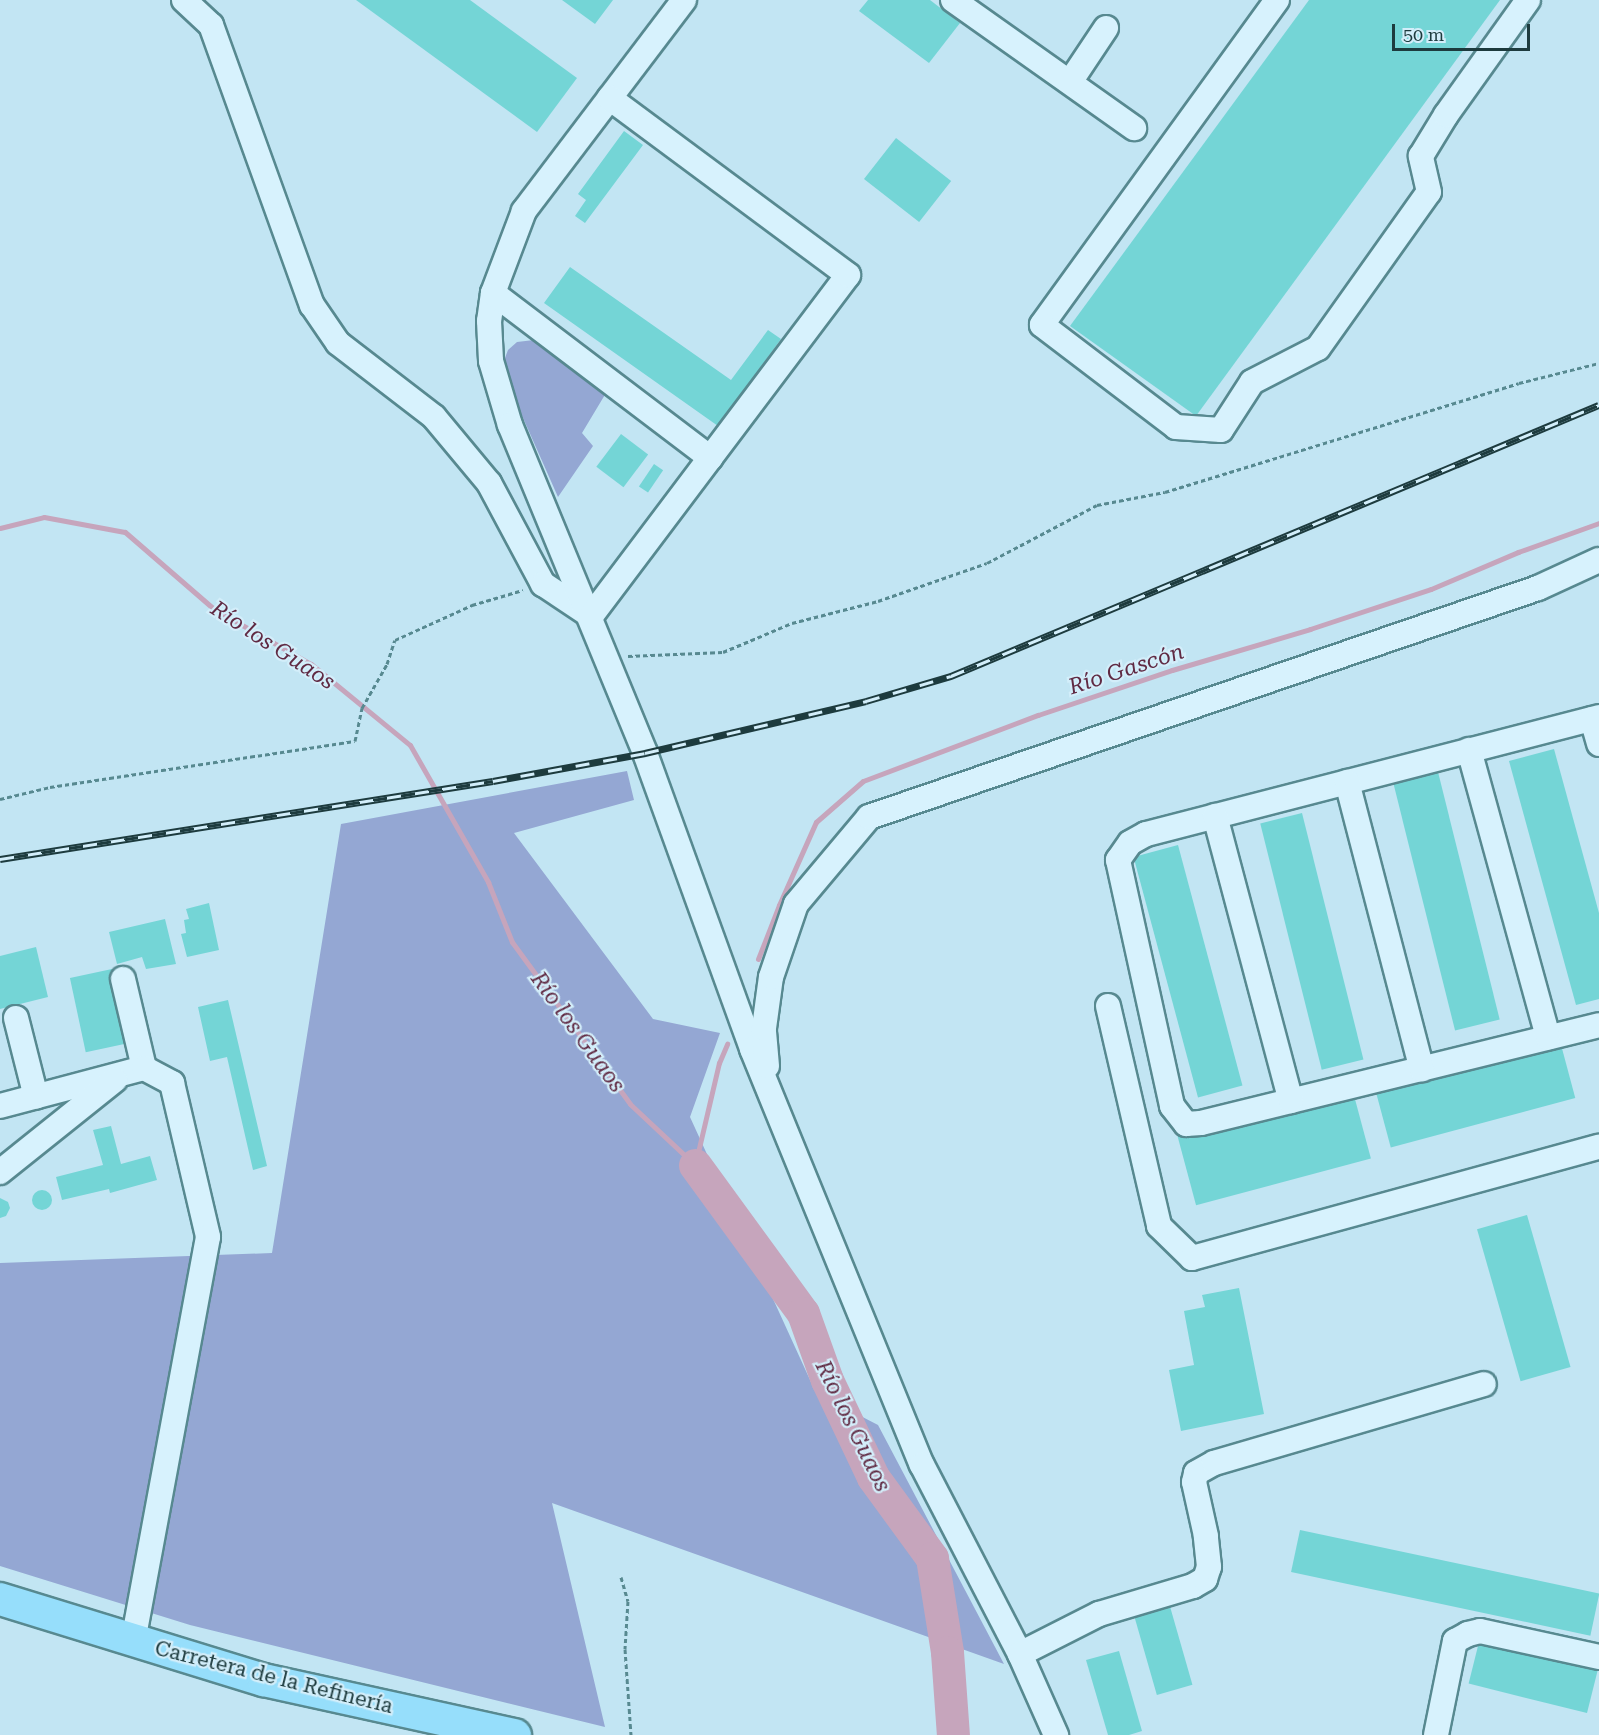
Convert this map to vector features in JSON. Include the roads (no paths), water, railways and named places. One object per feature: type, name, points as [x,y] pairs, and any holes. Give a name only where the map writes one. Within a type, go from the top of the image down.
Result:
[{"type":"main road","name":"Carretera de la Refinería","points":[[0,1599],[264,1680],[515,1735]]},
{"type":"street","points":[[184,0],[211,25],[312,306],[338,343],[434,417],[482,475],[543,584],[591,616]]},
{"type":"street","points":[[684,0],[524,211],[493,293],[489,321],[491,361],[510,425],[591,616],[645,753],[769,1090],[922,1465],[1020,1654],[1056,1735]]},
{"type":"street","points":[[955,0],[1134,128]]},
{"type":"street","points":[[1277,0],[1042,325],[1176,427],[1221,430],[1252,382],[1318,348],[1429,192],[1421,156],[1446,115],[1528,0]]},
{"type":"street","points":[[1070,82],[1106,28]]},
{"type":"street","points":[[591,616],[848,275],[610,98]]},
{"type":"street","points":[[493,293],[710,458]]},
{"type":"street","points":[[769,1090],[764,1028],[770,987],[796,904],[869,817],[1538,588],[1599,561]]},
{"type":"street","points":[[1599,744],[1595,718],[1146,834],[1130,843],[1118,860],[1172,1106],[1186,1124],[1201,1123],[1599,1024]]},
{"type":"street","points":[[1469,750],[1548,1037]]},
{"type":"street","points":[[1347,782],[1422,1068]]},
{"type":"street","points":[[1215,816],[1291,1101]]},
{"type":"street","points":[[123,979],[134,1071]]},
{"type":"street","points":[[1108,1006],[1159,1226],[1192,1258],[1599,1147]]},
{"type":"street","points":[[16,1018],[36,1097]]},
{"type":"street","points":[[0,1172],[134,1071]]},
{"type":"street","points":[[0,1106],[134,1071],[172,1083],[208,1237],[133,1641]]},
{"type":"street","points":[[1020,1654],[1099,1614],[1193,1586],[1205,1579],[1209,1567],[1206,1536],[1194,1482],[1196,1473],[1214,1463],[1484,1384]]},
{"type":"street","points":[[1436,1735],[1455,1641],[1468,1634],[1480,1631],[1599,1657]]},
{"type":"waterway","name":"Río los Guaos","points":[[0,528],[44,517],[125,532],[214,609],[311,664],[410,745],[488,882],[512,942],[630,1104],[695,1165],[719,1063],[727,1044]]},
{"type":"waterway","name":"Río Gascón","points":[[758,959],[816,822],[863,781],[1038,715],[1172,670],[1310,629],[1431,589],[1518,552],[1599,523]]},
{"type":"waterway","name":"Río los Guaos","points":[[695,1165],[803,1313],[827,1380],[873,1477],[932,1558],[947,1652],[953,1735]]},
{"type":"railway","points":[[0,859],[493,781],[645,753],[866,701],[951,676],[1599,405]]}]
